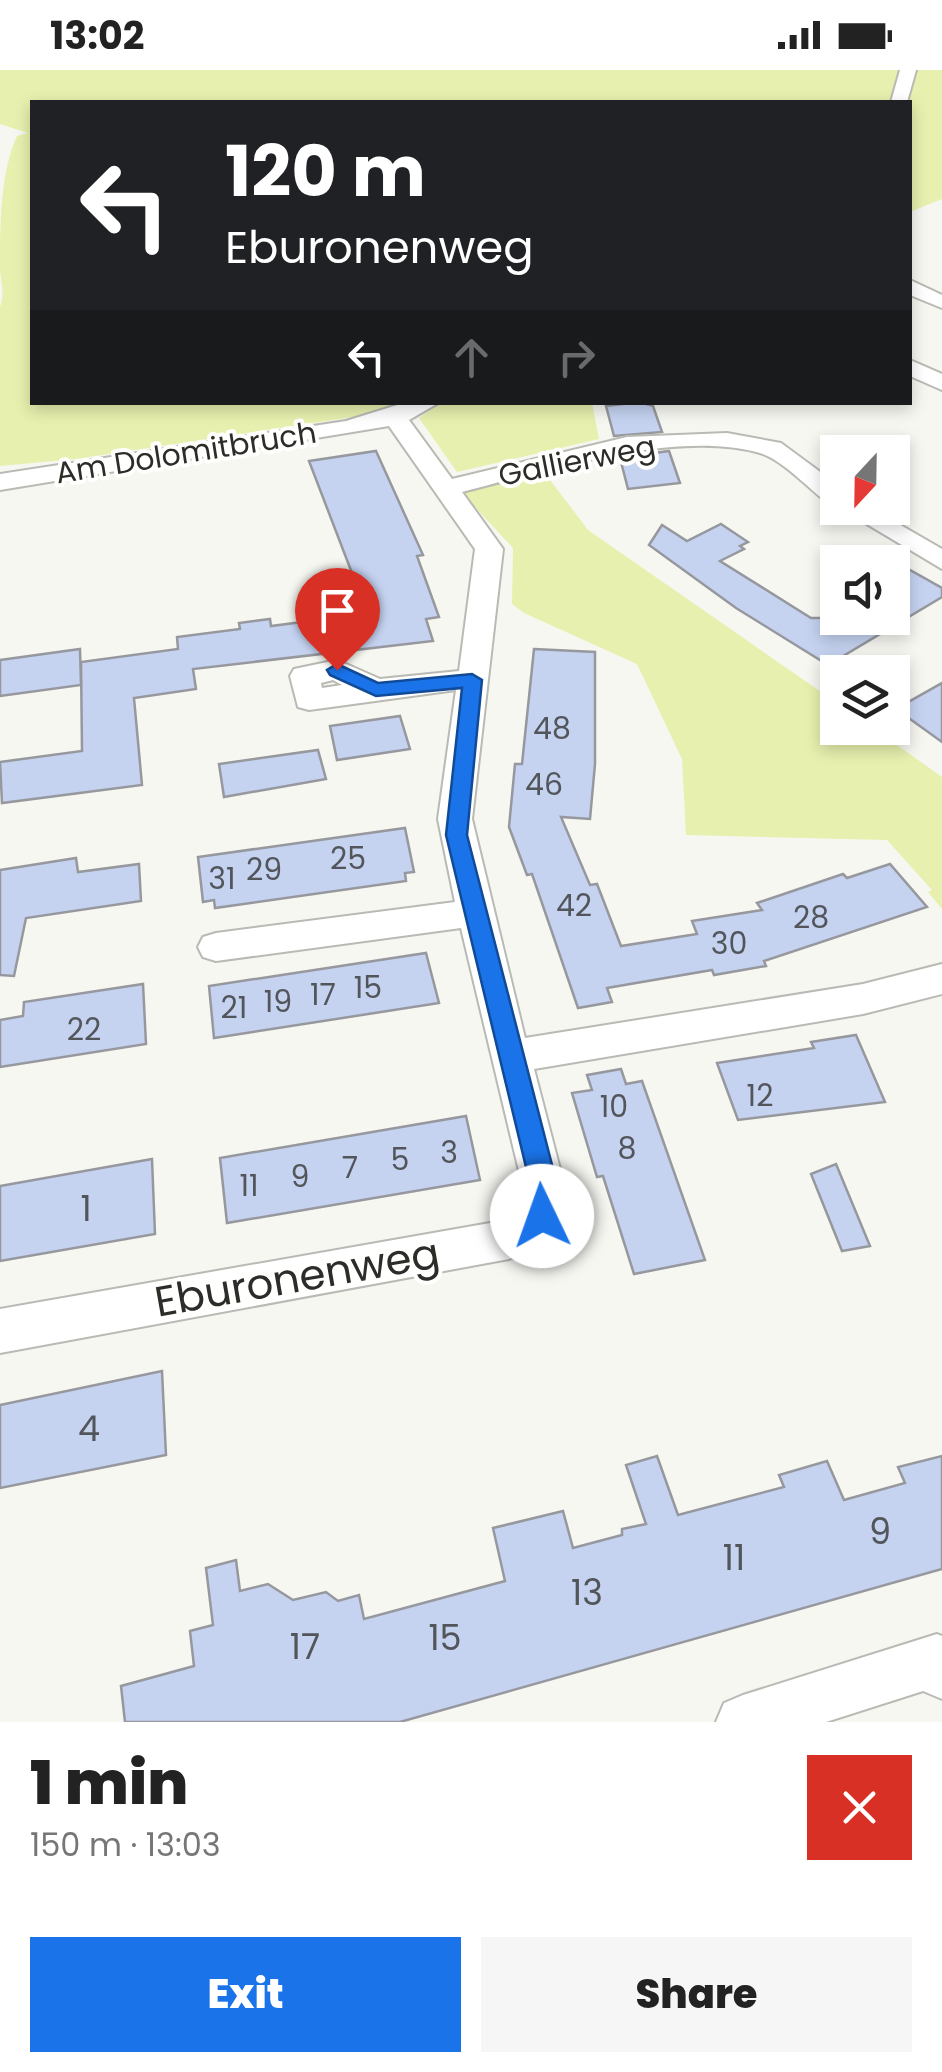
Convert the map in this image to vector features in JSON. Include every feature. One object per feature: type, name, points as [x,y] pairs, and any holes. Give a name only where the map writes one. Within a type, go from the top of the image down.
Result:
[{"type":"street","points":[[899,100],[908,70]]},
{"type":"street","points":[[912,287],[941,302]]},
{"type":"street","points":[[912,297],[941,302]]},
{"type":"street","points":[[912,313],[941,302]]},
{"type":"street","points":[[912,369],[942,382]]},
{"type":"street","name":"Am Dolomitbruch","points":[[0,482],[346,428],[396,417],[422,405]]},
{"type":"street","points":[[396,417],[446,488]]},
{"type":"street","name":"Gallierweg","points":[[446,488],[627,444],[727,440],[772,448],[820,484]]},
{"type":"street","name":"Eburonenweg","points":[[0,1330],[509,1240],[530,1232],[542,1216],[546,1192],[475,912],[456,819],[489,549],[446,488]]},
{"type":"street","points":[[882,525],[942,561]]},
{"type":"street","points":[[376,690],[472,680]]},
{"type":"street","points":[[216,947],[475,912]]},
{"type":"street","points":[[513,1056],[877,996],[942,978]]},
{"type":"street","points":[[743,1722],[940,1664]]},
{"type":"green space","points":[[0,70],[942,70],[942,199],[912,211],[912,100],[30,100],[30,405],[395,405],[373,414],[76,459],[0,466],[2,200],[11,151],[17,136],[28,133],[0,124]]},
{"type":"green space","points":[[438,405],[592,405],[599,439],[457,472],[419,418]]},
{"type":"green space","points":[[544,472],[588,530],[820,691],[820,745],[897,745],[942,777],[942,909],[928,892],[932,890],[887,840],[686,835],[682,759],[637,664],[512,604],[513,548],[460,491]]},
{"type":"building","points":[[606,406],[653,406],[662,432],[614,436]]},
{"type":"building","points":[[376,451],[423,555],[417,556],[439,617],[426,619],[433,641],[193,669],[196,689],[134,698],[142,785],[2,803],[0,762],[82,751],[81,662],[178,649],[177,637],[240,629],[239,623],[270,619],[271,626],[333,618],[332,611],[365,607],[309,461]]},
{"type":"building","points":[[669,451],[680,483],[628,489],[620,458]]},
{"type":"building","points":[[721,524],[748,542],[740,546],[744,549],[720,561],[811,618],[820,618],[820,635],[878,635],[845,655],[820,655],[820,660],[736,608],[649,545],[662,525],[687,541]]},
{"type":"building","points":[[910,570],[942,588],[942,597],[910,616]]},
{"type":"building","points":[[80,649],[81,685],[0,696],[0,660]]},
{"type":"building","points":[[534,649],[595,652],[595,764],[590,819],[561,817],[590,885],[597,884],[621,946],[697,934],[692,921],[762,910],[757,903],[843,874],[847,878],[890,864],[927,907],[764,961],[766,966],[714,975],[712,970],[607,988],[612,1002],[578,1008],[532,874],[527,875],[509,827],[515,764],[522,764]]},
{"type":"building","points":[[942,683],[942,742],[910,719],[910,701]]},
{"type":"building","points":[[400,716],[410,749],[337,760],[330,726]]},
{"type":"building","points":[[318,750],[326,779],[224,797],[219,764]]},
{"type":"building","points":[[405,828],[414,872],[405,873],[406,881],[215,908],[214,900],[203,902],[198,857]]},
{"type":"building","points":[[76,858],[78,872],[139,864],[141,901],[26,918],[14,976],[0,975],[0,870]]},
{"type":"building","points":[[426,953],[439,1003],[214,1038],[209,986]]},
{"type":"building","points":[[143,984],[146,1044],[0,1067],[0,1020],[23,1016],[24,1002]]},
{"type":"building","points":[[856,1035],[885,1102],[738,1120],[717,1063],[814,1048],[811,1042]]},
{"type":"building","points":[[621,1069],[626,1084],[642,1081],[705,1260],[634,1274],[603,1176],[597,1177],[572,1093],[592,1090],[587,1075]]},
{"type":"building","points":[[466,1116],[480,1180],[227,1223],[220,1158]]},
{"type":"building","points":[[152,1159],[155,1234],[0,1261],[0,1186]]},
{"type":"building","points":[[836,1164],[870,1246],[842,1251],[811,1174]]},
{"type":"building","points":[[162,1371],[166,1455],[0,1488],[0,1405]]},
{"type":"building","points":[[657,1456],[678,1515],[784,1487],[779,1475],[827,1461],[844,1500],[905,1483],[898,1467],[942,1456],[942,1569],[400,1722],[125,1722],[121,1686],[194,1666],[190,1631],[213,1625],[206,1568],[236,1560],[240,1591],[268,1584],[293,1600],[326,1592],[338,1601],[359,1595],[364,1619],[505,1581],[493,1528],[563,1511],[573,1548],[646,1524],[626,1465]]},
{"type":"route","points":[[337,670],[376,690],[472,680],[456,835],[546,1192],[542,1216]]}]
